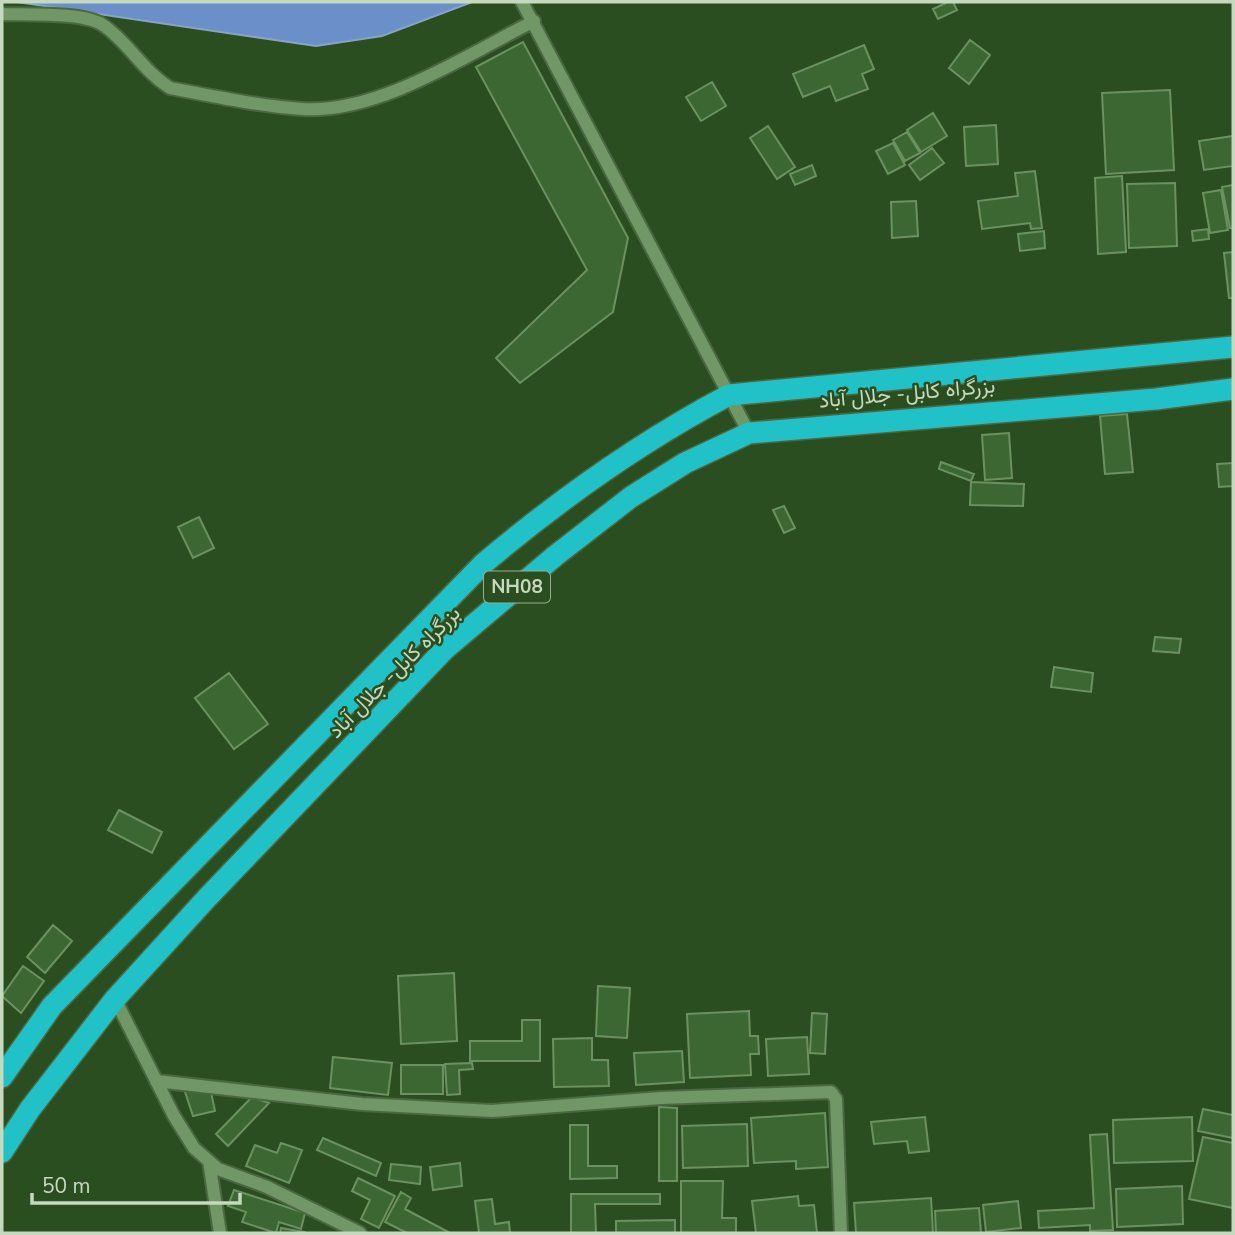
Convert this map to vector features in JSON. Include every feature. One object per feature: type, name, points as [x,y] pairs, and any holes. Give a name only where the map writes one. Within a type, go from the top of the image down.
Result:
[{"type":"highway","name":"بزرگراه کابل- جلال آباد","points":[[2,1077],[52,1006],[69,987],[483,564],[548,509],[660,432],[729,395],[1233,347]]},
{"type":"highway","name":"بزرگراه کابل- جلال آباد","points":[[2,1152],[115,999],[206,899],[445,649],[555,556],[631,497],[685,463],[749,433],[1157,399],[1233,389]]},
{"type":"street","points":[[522,2],[749,433]]},
{"type":"street","points":[[2,14],[81,19],[102,24],[152,77],[170,88],[304,109],[355,103],[417,81],[534,21]]},
{"type":"street","points":[[115,999],[156,1081],[194,1148],[218,1169],[267,1187],[360,1233]]},
{"type":"street","points":[[156,1081],[362,1104],[492,1111],[662,1098],[831,1092],[836,1099],[841,1233]]},
{"type":"street","points":[[209,1161],[220,1233]]},
{"type":"water","points":[[17,2],[472,2],[382,36],[316,46]]},
{"type":"building","points":[[953,2],[957,10],[938,19],[933,9]]},
{"type":"building","points":[[970,40],[990,55],[969,84],[949,68]]},
{"type":"building","points":[[523,42],[628,238],[613,312],[520,383],[496,358],[587,270],[476,67]]},
{"type":"building","points":[[864,45],[874,69],[862,74],[868,89],[836,101],[830,86],[803,97],[793,74]]},
{"type":"building","points":[[712,82],[726,106],[701,121],[686,97]]},
{"type":"building","points":[[1170,90],[1174,170],[1106,174],[1102,93]]},
{"type":"building","points":[[933,113],[947,136],[921,152],[907,130]]},
{"type":"building","points":[[996,125],[998,164],[966,166],[964,127]]},
{"type":"building","points":[[768,126],[795,167],[777,179],[750,138]]},
{"type":"building","points":[[907,132],[920,153],[905,161],[893,140]]},
{"type":"building","points":[[1233,136],[1233,166],[1204,170],[1199,141]]},
{"type":"building","points":[[893,143],[905,165],[888,174],[876,151]]},
{"type":"building","points":[[932,148],[944,163],[920,180],[909,165]]},
{"type":"building","points":[[812,165],[816,176],[795,185],[790,174]]},
{"type":"building","points":[[1035,171],[1042,228],[1031,229],[1030,223],[982,229],[978,201],[1018,196],[1015,173]]},
{"type":"building","points":[[1122,176],[1126,252],[1098,254],[1095,178]]},
{"type":"building","points":[[1175,183],[1177,246],[1129,248],[1127,184]]},
{"type":"building","points":[[1233,185],[1233,228],[1230,228],[1222,187]]},
{"type":"building","points":[[1221,190],[1228,230],[1210,233],[1203,193]]},
{"type":"building","points":[[916,201],[918,236],[892,238],[891,202]]},
{"type":"building","points":[[1208,229],[1209,239],[1193,241],[1192,231]]},
{"type":"building","points":[[1044,231],[1045,248],[1020,251],[1018,234]]},
{"type":"building","points":[[1233,252],[1233,298],[1229,298],[1224,253]]},
{"type":"building","points":[[1127,414],[1133,472],[1105,474],[1100,416]]},
{"type":"building","points":[[1009,433],[1012,478],[985,480],[982,435]]},
{"type":"building","points":[[941,462],[974,474],[971,481],[939,469]]},
{"type":"building","points":[[1233,463],[1233,486],[1219,487],[1217,464]]},
{"type":"building","points":[[971,482],[1024,484],[1023,506],[970,505]]},
{"type":"building","points":[[784,506],[795,528],[784,533],[773,510]]},
{"type":"building","points":[[199,517],[214,548],[193,558],[178,527]]},
{"type":"building","points":[[1155,637],[1181,639],[1179,653],[1153,651]]},
{"type":"building","points":[[1054,667],[1093,673],[1091,692],[1051,687]]},
{"type":"building","points":[[229,673],[268,724],[234,749],[195,698]]},
{"type":"building","points":[[119,810],[162,832],[152,853],[108,830]]},
{"type":"building","points":[[53,925],[72,941],[45,973],[27,957]]},
{"type":"building","points":[[23,966],[44,981],[21,1013],[2,996]]},
{"type":"building","points":[[454,973],[457,1041],[401,1044],[398,976]]},
{"type":"building","points":[[598,986],[630,988],[627,1038],[596,1036]]},
{"type":"building","points":[[749,1011],[750,1036],[758,1036],[759,1054],[750,1054],[751,1075],[690,1078],[687,1014]]},
{"type":"building","points":[[812,1013],[827,1014],[825,1054],[810,1053]]},
{"type":"building","points":[[522,1020],[540,1020],[540,1061],[470,1061],[470,1041],[522,1041]]},
{"type":"building","points":[[807,1037],[809,1074],[768,1076],[766,1039]]},
{"type":"building","points":[[592,1038],[592,1060],[608,1060],[609,1086],[554,1087],[553,1039]]},
{"type":"building","points":[[682,1051],[684,1082],[636,1085],[634,1053]]},
{"type":"building","points":[[333,1057],[392,1063],[388,1095],[330,1088]]},
{"type":"building","points":[[472,1063],[473,1069],[459,1070],[460,1094],[447,1095],[445,1064]]},
{"type":"building","points":[[401,1065],[443,1065],[443,1094],[401,1094]]},
{"type":"building","points":[[184,1089],[211,1092],[215,1111],[193,1116]]},
{"type":"building","points":[[252,1097],[269,1103],[228,1146],[216,1134]]},
{"type":"building","points":[[659,1107],[677,1108],[677,1181],[659,1181]]},
{"type":"building","points":[[1203,1109],[1233,1115],[1233,1138],[1198,1131]]},
{"type":"building","points":[[825,1113],[828,1167],[796,1169],[796,1161],[754,1163],[751,1118]]},
{"type":"building","points":[[925,1117],[929,1151],[909,1153],[907,1141],[874,1144],[871,1122]]},
{"type":"building","points":[[1192,1117],[1193,1161],[1114,1163],[1113,1120]]},
{"type":"building","points":[[747,1124],[748,1166],[683,1168],[682,1126]]},
{"type":"building","points":[[570,1125],[588,1125],[588,1166],[617,1166],[617,1178],[570,1179]]},
{"type":"building","points":[[1107,1134],[1113,1230],[1090,1231],[1090,1225],[1039,1228],[1038,1211],[1094,1208],[1090,1135]]},
{"type":"building","points":[[1203,1137],[1233,1143],[1233,1208],[1189,1199]]},
{"type":"building","points":[[323,1138],[381,1163],[376,1176],[317,1150]]},
{"type":"building","points":[[281,1143],[302,1150],[289,1183],[246,1166],[255,1145],[277,1153]]},
{"type":"building","points":[[460,1163],[462,1186],[433,1190],[430,1167]]},
{"type":"building","points":[[391,1164],[421,1167],[420,1184],[389,1180]]},
{"type":"building","points":[[358,1178],[395,1196],[379,1228],[361,1219],[370,1200],[352,1191]]},
{"type":"building","points":[[681,1181],[723,1181],[722,1218],[736,1218],[736,1233],[681,1233]]},
{"type":"building","points":[[1182,1186],[1183,1224],[1117,1227],[1116,1189]]},
{"type":"building","points":[[234,1190],[305,1213],[301,1229],[279,1222],[276,1233],[242,1222],[246,1212],[228,1206]]},
{"type":"building","points":[[401,1192],[411,1198],[405,1209],[450,1233],[407,1233],[385,1222]]},
{"type":"building","points":[[571,1194],[660,1194],[660,1204],[595,1204],[596,1233],[571,1233]]},
{"type":"building","points":[[798,1196],[799,1206],[814,1205],[817,1233],[756,1233],[752,1201]]},
{"type":"building","points":[[931,1198],[933,1233],[856,1233],[854,1203]]},
{"type":"building","points":[[492,1199],[495,1224],[509,1222],[510,1233],[479,1233],[475,1201]]},
{"type":"building","points":[[1018,1201],[1021,1228],[986,1232],[983,1205]]},
{"type":"building","points":[[979,1208],[981,1233],[936,1233],[935,1211]]},
{"type":"building","points":[[675,1220],[675,1233],[616,1233],[616,1221]]},
{"type":"building","points":[[281,1228],[304,1232],[280,1233]]}]
